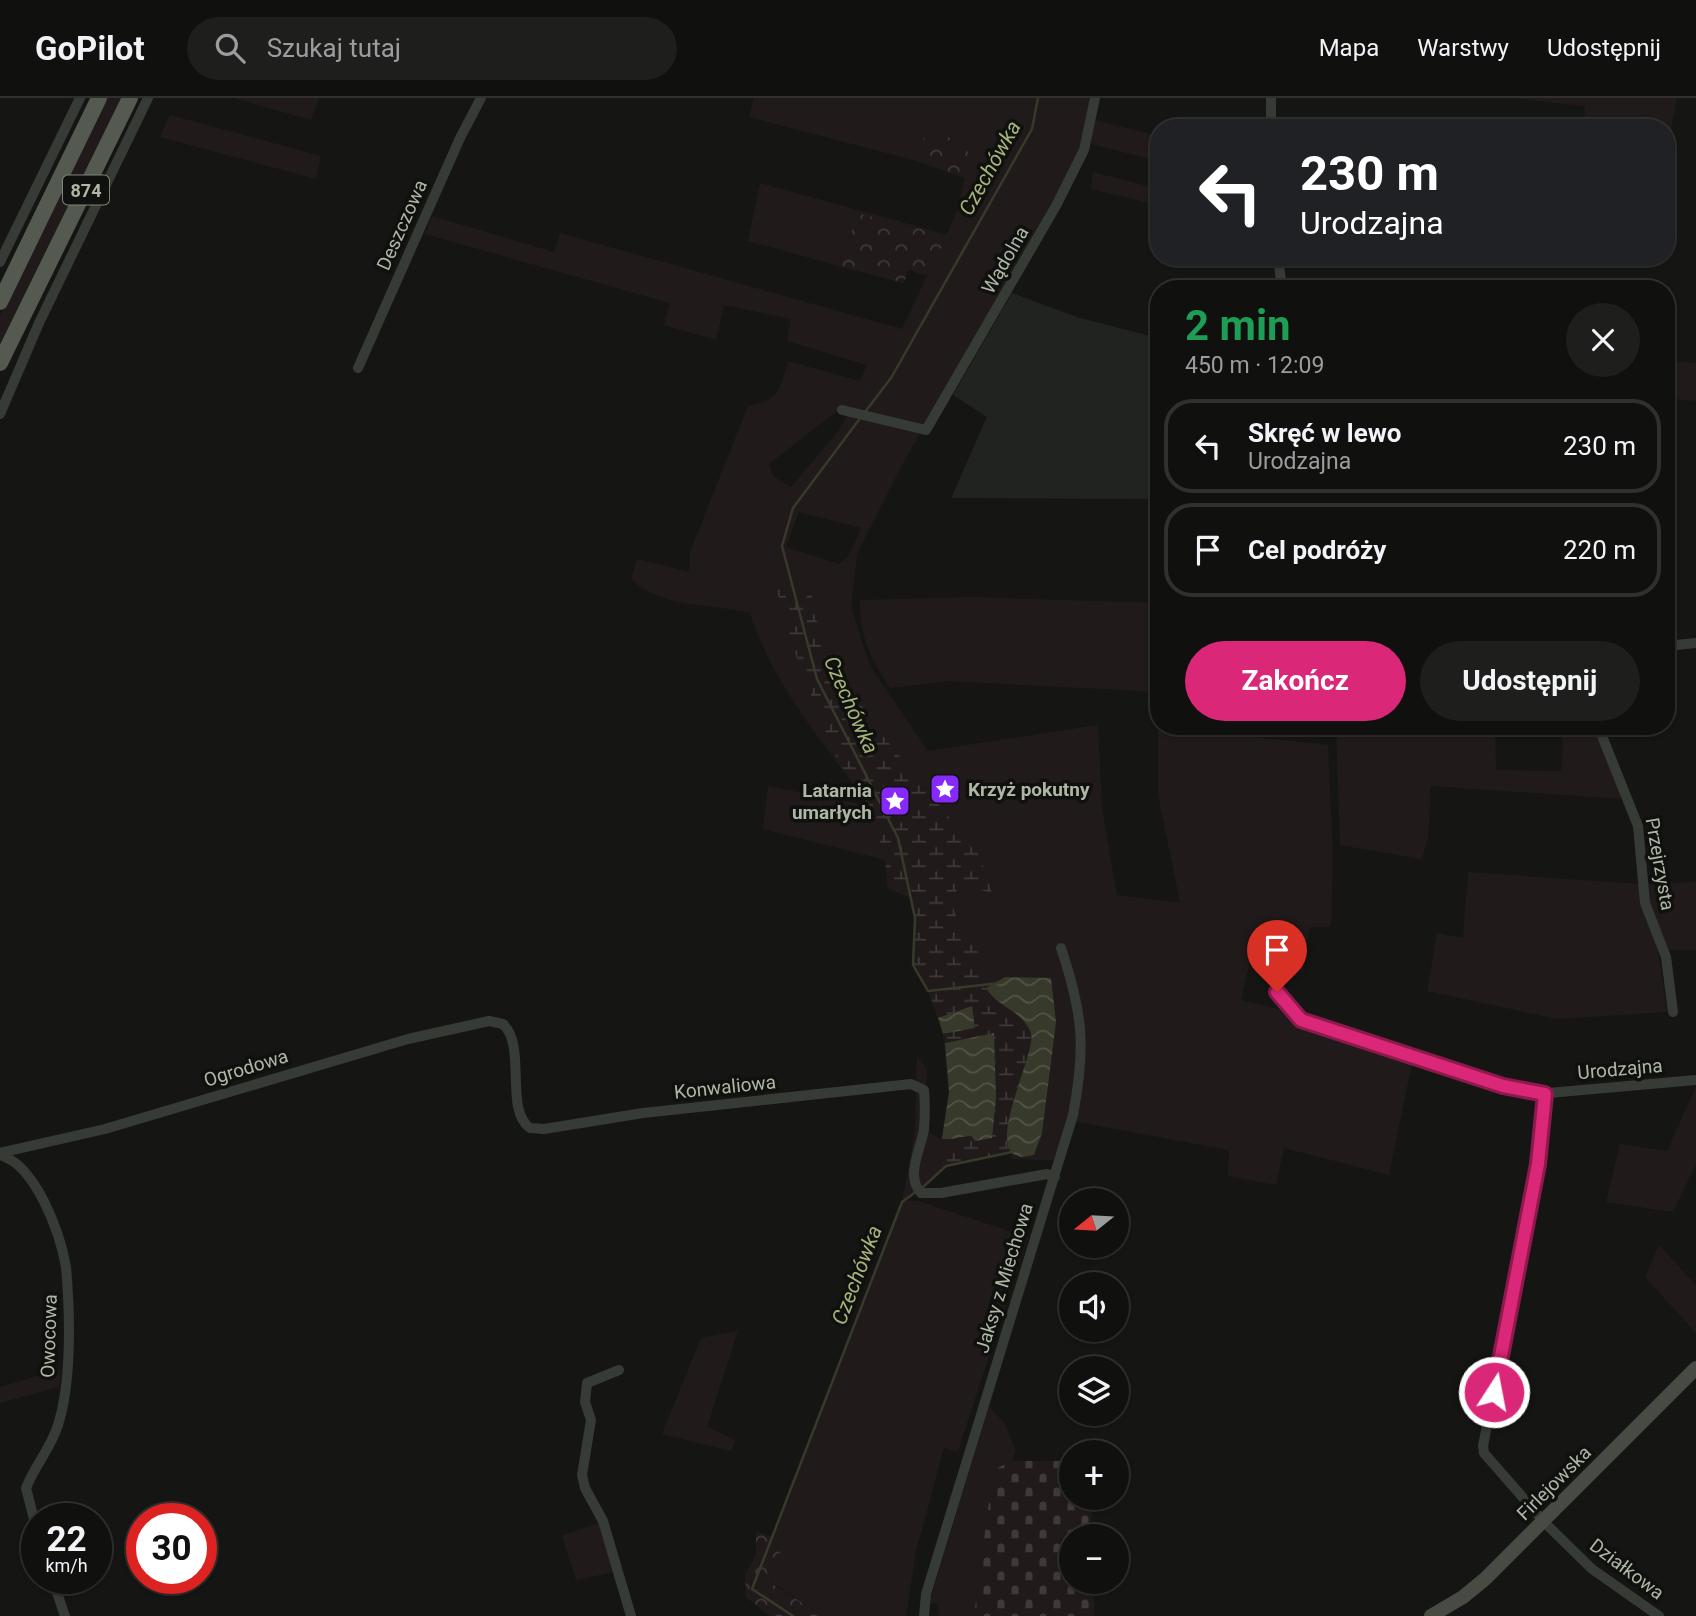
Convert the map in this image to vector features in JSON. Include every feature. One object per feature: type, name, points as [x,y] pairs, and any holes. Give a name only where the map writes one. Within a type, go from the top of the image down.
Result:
[{"type":"main road","name":"874","points":[[0,302],[99,98]]},
{"type":"main road","name":"874","points":[[0,363],[130,98]]},
{"type":"street","points":[[0,262],[80,98]]},
{"type":"street","points":[[0,414],[44,312],[148,98]]},
{"type":"street","name":"Deszczowa","points":[[358,368],[454,149],[481,98]]},
{"type":"street","name":"Wądolna","points":[[842,410],[926,430],[1057,204],[1084,150],[1095,98]]},
{"type":"street","points":[[1271,98],[1271,119]]},
{"type":"street","points":[[1675,645],[1696,643]]},
{"type":"street","name":"Przejrzysta","points":[[1602,735],[1638,826],[1645,903],[1665,957],[1673,1012]]},
{"type":"street","name":"Jaksy z Miechowa","points":[[924,1616],[926,1594],[1035,1233],[1072,1121],[1083,1064],[1078,1010],[1061,948]]},
{"type":"street","name":"Urodzajna","points":[[1277,992],[1301,1020],[1503,1086],[1545,1094],[1696,1080]]},
{"type":"street","name":"Ogrodowa","points":[[0,1154],[105,1129],[408,1038],[489,1021],[503,1024],[511,1036],[521,1117],[530,1128]]},
{"type":"street","name":"Konwaliowa","points":[[530,1128],[544,1129],[643,1113],[911,1084],[924,1090],[923,1130],[914,1182],[921,1193],[927,1195],[1047,1174],[1055,1177]]},
{"type":"street","name":"Działkowa","points":[[1545,1094],[1538,1164],[1483,1446],[1484,1453],[1543,1521],[1592,1569],[1660,1616]]},
{"type":"street","name":"Owocowa","points":[[0,1154],[10,1158],[37,1187],[63,1250],[66,1267],[66,1379],[59,1422],[49,1450],[26,1488],[30,1503]]},
{"type":"street","name":"Firlejowska","points":[[1431,1616],[1478,1585],[1696,1368]]},
{"type":"street","points":[[619,1370],[587,1383],[585,1402],[591,1420],[582,1475],[585,1488],[603,1521],[631,1616]]},
{"type":"street","points":[[57,1594],[65,1616]]},
{"type":"shaded area","points":[[1012,293],[1080,318],[1150,336],[1150,499],[951,498],[987,417],[953,395]]},
{"type":"green space","points":[[104,98],[124,98],[0,351],[0,316]]},
{"type":"green space","points":[[234,98],[319,98],[311,120]]},
{"type":"green space","points":[[754,98],[1091,98],[1080,153],[902,465],[857,554],[851,606],[870,666],[928,751],[1098,725],[1102,808],[1117,895],[1180,903],[1158,795],[1158,735],[1234,735],[1328,745],[1333,857],[1331,927],[1310,927],[1303,972],[1250,961],[1241,1000],[1299,1014],[1414,1054],[1389,1175],[1284,1148],[1276,1185],[1228,1176],[1229,1150],[1072,1121],[1062,1161],[1010,1159],[1011,1152],[946,1166],[904,1201],[918,1201],[1028,1237],[958,1451],[944,1448],[916,1551],[906,1616],[823,1616],[771,1582],[781,1555],[773,1537],[902,1202],[915,1131],[917,1056],[927,1069],[925,1103],[930,1133],[941,1139],[949,1092],[943,1034],[975,1028],[972,1007],[938,1018],[928,991],[913,965],[915,918],[910,898],[888,888],[885,860],[763,829],[768,786],[869,806],[786,690],[760,640],[750,613],[657,596],[631,579],[637,559],[690,572],[690,552],[748,406],[766,401],[777,392],[788,361],[860,381],[867,365],[787,341],[791,319],[724,305],[716,340],[664,325],[670,303],[425,234],[432,216],[554,252],[560,233],[902,329],[957,212],[970,153],[928,129],[917,161],[749,117]],"holes":[[[841,408],[851,409],[840,429],[791,487],[773,476],[769,464]],[[799,512],[861,528],[849,555],[839,564],[786,547]]]},
{"type":"green space","points":[[1511,98],[1677,98],[1673,119],[1584,119],[1585,106]]},
{"type":"green space","points":[[170,115],[321,156],[316,179],[160,137]]},
{"type":"green space","points":[[1094,120],[1150,134],[1150,159],[1091,144]]},
{"type":"green space","points":[[927,129],[943,133],[970,153],[965,178],[917,161]]},
{"type":"green space","points":[[1093,172],[1150,187],[1150,203],[1091,189]]},
{"type":"green space","points":[[760,183],[945,234],[857,214],[850,239],[845,238],[839,266],[748,241]]},
{"type":"green space","points":[[856,213],[947,235],[929,276],[908,270],[904,283],[839,266],[845,238],[850,239]]},
{"type":"green space","points":[[1675,362],[1696,363],[1696,401],[1675,399]]},
{"type":"green space","points":[[774,581],[811,590],[815,616],[829,659],[845,677],[874,725],[979,854],[992,893],[960,884],[951,902],[963,934],[978,952],[986,988],[992,999],[1020,1017],[1031,1033],[1012,1151],[946,1166],[942,1139],[992,1138],[996,1098],[994,1034],[945,1043],[943,1034],[975,1028],[972,1007],[938,1018],[928,991],[913,965],[915,918],[910,898],[888,888],[885,860],[870,806],[838,762],[798,662]]},
{"type":"green space","points":[[973,597],[1150,603],[1150,692],[947,681],[890,688],[877,667],[864,636],[860,600]]},
{"type":"green space","points":[[1336,735],[1495,735],[1496,770],[1562,771],[1563,735],[1596,735],[1624,799],[1431,786],[1428,837],[1422,859],[1340,845]]},
{"type":"green space","points":[[1468,872],[1639,884],[1658,951],[1667,1012],[1557,1019],[1427,991],[1437,933],[1463,938]]},
{"type":"green space","points":[[1696,882],[1696,950],[1667,950],[1648,899],[1648,884]]},
{"type":"green space","points":[[1696,1086],[1696,1164],[1673,1212],[1606,1202],[1620,1144],[1667,1151]]},
{"type":"green space","points":[[1659,1245],[1696,1285],[1696,1333],[1645,1277]]},
{"type":"green space","points":[[738,1331],[707,1427],[735,1440],[731,1451],[662,1434],[701,1338]]},
{"type":"green space","points":[[61,1369],[59,1387],[0,1403],[0,1387]]},
{"type":"green space","points":[[989,1406],[1005,1424],[1016,1451],[1012,1461],[993,1470],[974,1616],[939,1616],[938,1603],[929,1604]]},
{"type":"green space","points":[[1012,1461],[1059,1461],[1059,1510],[1091,1510],[1092,1524],[1059,1524],[1059,1594],[1094,1594],[1094,1616],[974,1616],[993,1470]]},
{"type":"green space","points":[[603,1521],[619,1571],[576,1580],[562,1536]]},
{"type":"green space","points":[[756,1531],[773,1537],[781,1555],[771,1583],[823,1616],[769,1616],[746,1597],[745,1575],[756,1555]]},
{"type":"water","points":[[1005,977],[1051,978],[1056,1022],[1042,1133],[1034,1155],[1016,1156],[1008,1146],[1007,1130],[1031,1034],[1023,1020],[986,988]]},
{"type":"water","points":[[972,1006],[975,1028],[943,1034],[938,1018]]},
{"type":"water","points":[[994,1033],[996,1098],[992,1138],[975,1141],[971,1136],[942,1139],[949,1092],[945,1043]]},
{"type":"waterway","name":"Czechówka","points":[[865,412],[891,378],[1032,129],[1038,98]]},
{"type":"waterway","name":"Czechówka","points":[[861,417],[793,508],[782,546],[817,679],[898,838],[915,918],[913,965],[928,991],[1000,983]]},
{"type":"waterway","name":"Czechówka","points":[[923,1187],[946,1166],[1012,1152]]},
{"type":"waterway","name":"Czechówka","points":[[793,1616],[752,1589],[902,1202],[917,1191]]},
{"type":"place","name":"Krzyż pokutny","points":[[945,789]]},
{"type":"place","name":"Latarnia umarłych","points":[[895,801]]},
{"type":"route","points":[[1277,992],[1299,1014],[1301,1020],[1414,1054],[1503,1086],[1545,1094],[1545,1117],[1538,1164],[1494,1392]]}]
